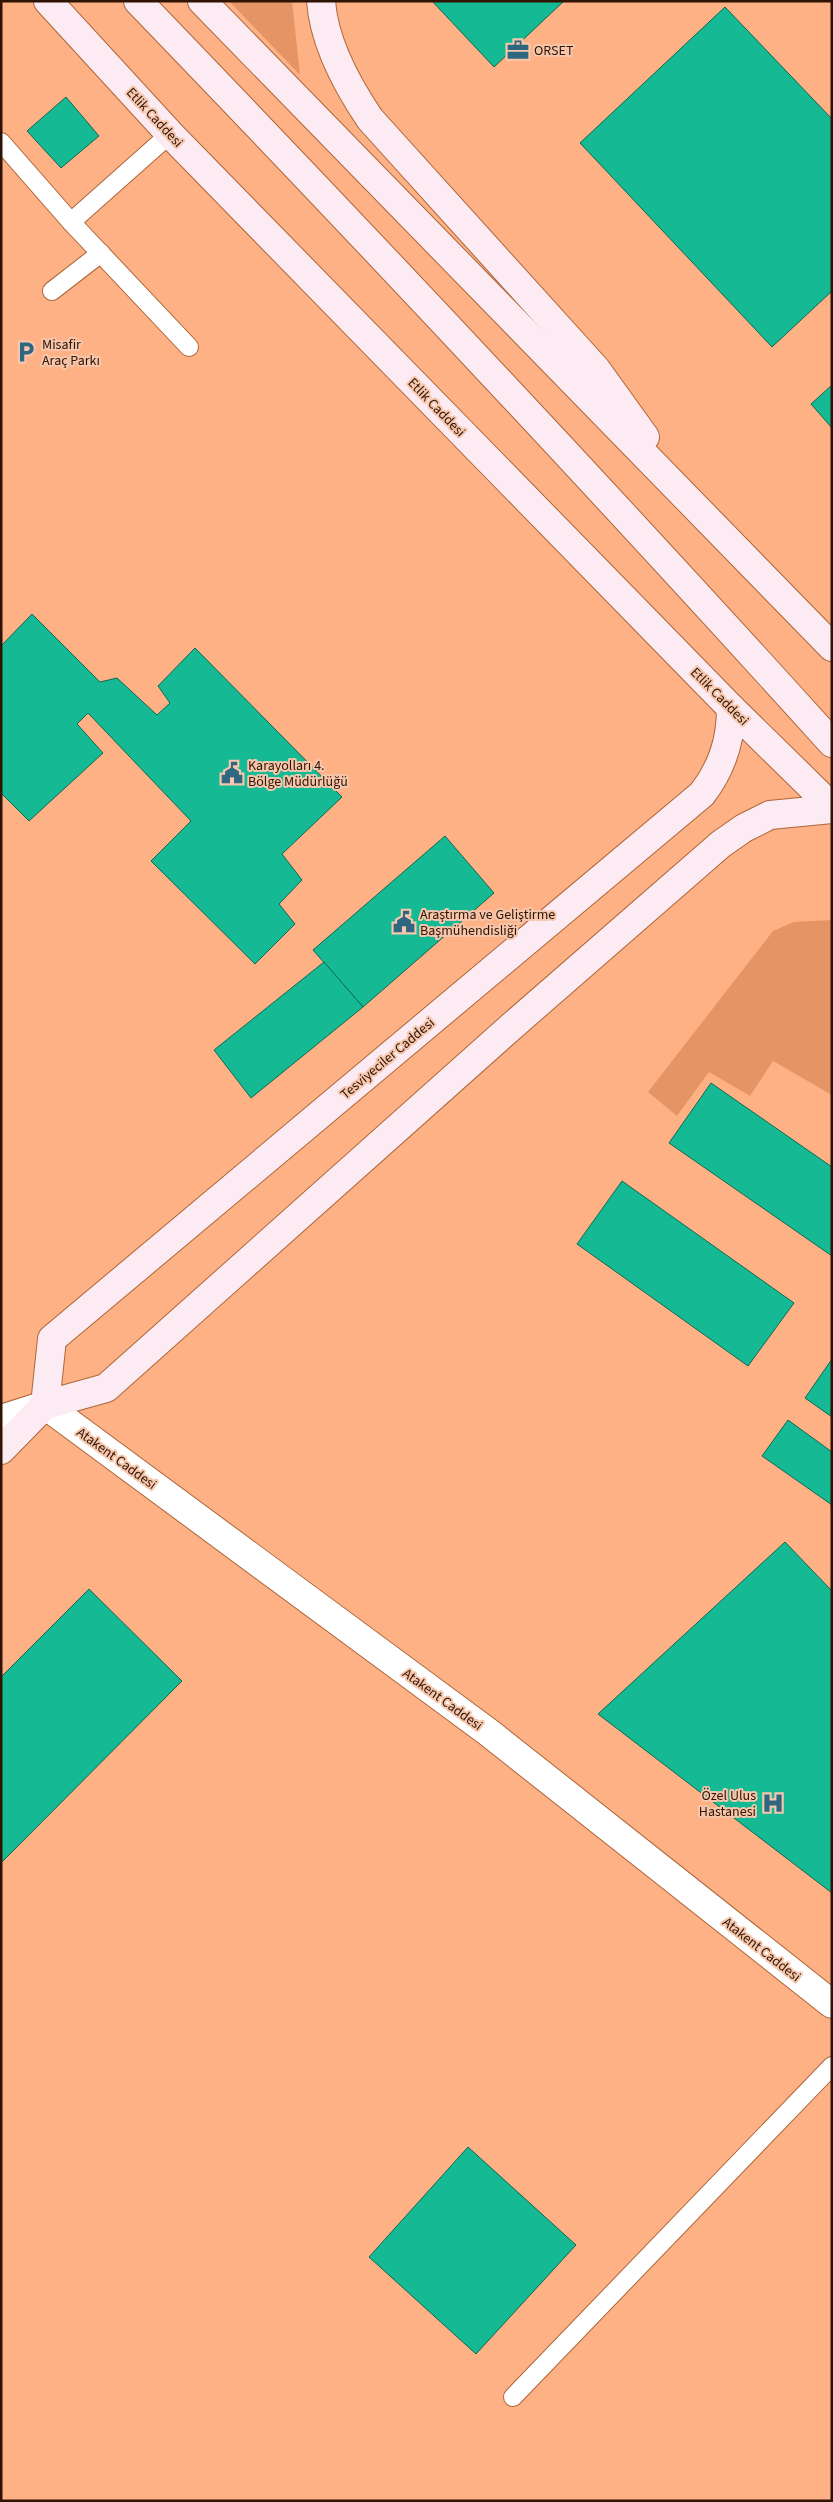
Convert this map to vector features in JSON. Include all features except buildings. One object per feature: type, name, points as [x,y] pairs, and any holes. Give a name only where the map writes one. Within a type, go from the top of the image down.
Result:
[{"type":"main road","name":"Etlik Caddesi","points":[[48,1],[170,134],[832,808]]},
{"type":"main road","points":[[138,1],[284,152],[654,548],[832,743]]},
{"type":"main road","points":[[202,1],[832,648]]},
{"type":"main road","points":[[321,1],[332,45],[348,87],[370,119],[596,369],[700,513]]},
{"type":"main road","name":"Tesviyeciler Caddesi","points":[[45,1405],[52,1339],[702,794],[715,777],[725,755],[731,730],[732,708]]},
{"type":"main road","points":[[1,1450],[45,1405],[106,1388],[512,1026],[721,844],[744,828],[770,815],[832,808]]},
{"type":"street","points":[[1,1419],[45,1405]]},
{"type":"street","name":"Atakent Caddesi","points":[[45,1405],[488,1732],[832,2004]]},
{"type":"lane","points":[[71,222],[170,134]]},
{"type":"lane","points":[[1,142],[71,222],[189,347]]},
{"type":"lane","points":[[52,291],[101,253]]},
{"type":"lane","points":[[513,2397],[832,2066]]},
{"type":"shaded area","points":[[229,1],[292,1],[300,75]]},
{"type":"shaded area","points":[[832,920],[832,1095],[773,1061],[750,1096],[709,1072],[677,1116],[648,1092],[773,931],[794,922]]},
{"type":"place","name":"ORSET","points":[[518,50]]},
{"type":"place","name":"Misafir Araç Parkı","points":[[26,352]]},
{"type":"place","name":"Karayolları 4. Bölge Müdürlüğü","points":[[232,773]]},
{"type":"place","name":"Araştırma ve Geliştirme Başmühendisliği","points":[[404,922]]},
{"type":"place","name":"Özel Ulus Hastanesi","points":[[773,1803]]}]
